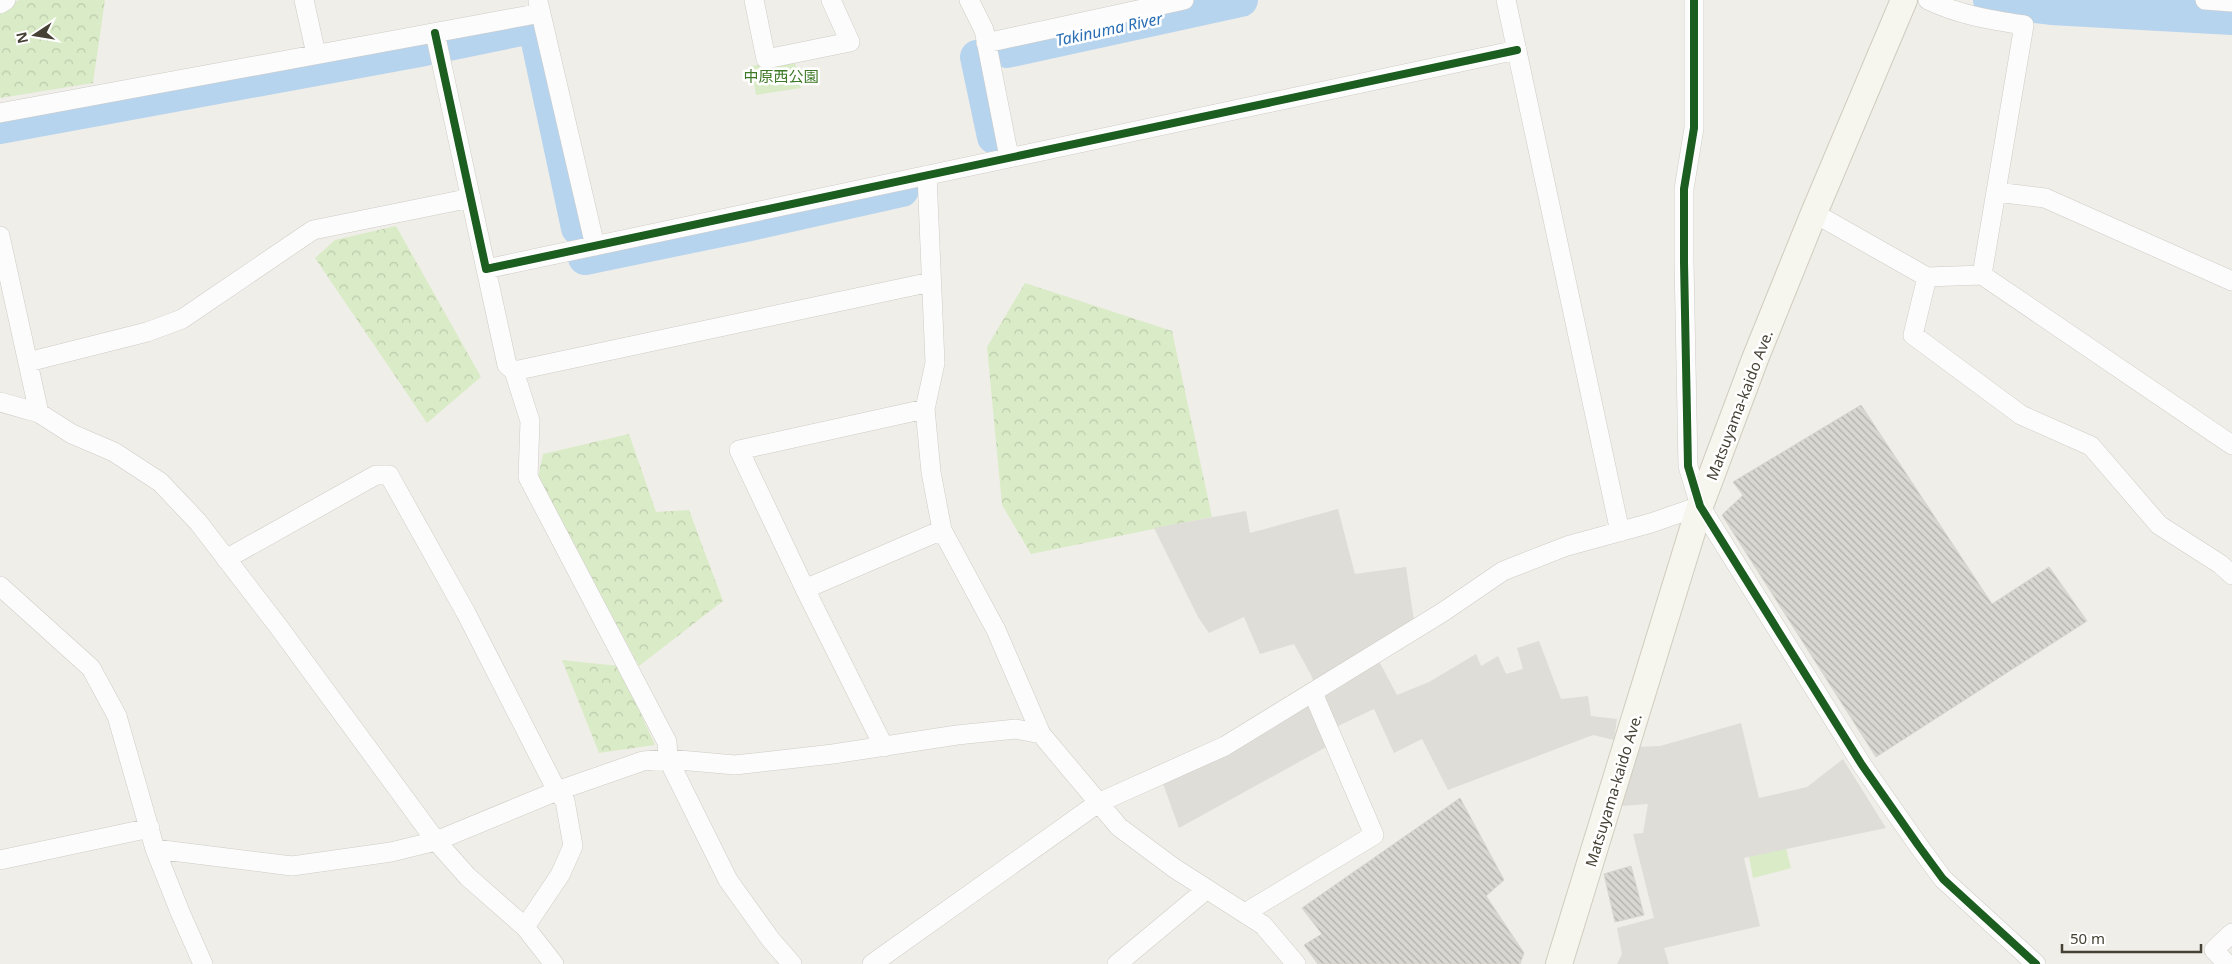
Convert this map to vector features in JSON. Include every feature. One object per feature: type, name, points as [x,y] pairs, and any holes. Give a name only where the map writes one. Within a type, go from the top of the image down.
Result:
[{"type":"main road","name":"Matsuyama-kaido Ave.","points":[[1559,964],[1700,506],[1755,359],[1904,0]]},
{"type":"street","points":[[0,4],[6,0]]},
{"type":"street","points":[[304,0],[316,54]]},
{"type":"street","points":[[754,0],[766,59],[850,42],[831,0]]},
{"type":"street","points":[[969,0],[984,30],[1009,158]]},
{"type":"street","points":[[986,43],[1184,0]]},
{"type":"street","points":[[1506,0],[1620,532]]},
{"type":"street","points":[[1694,0],[1694,128],[1684,189],[1684,262],[1688,466],[1700,506],[1862,765],[1918,845],[1943,879],[2036,964]]},
{"type":"street","points":[[1928,0],[1977,18],[2024,25],[1982,275]]},
{"type":"street","points":[[2205,0],[2232,2]]},
{"type":"street","points":[[0,113],[434,33],[539,6],[595,246]]},
{"type":"street","points":[[434,33],[507,365],[514,371],[530,421],[528,478],[667,742],[668,760],[728,880],[771,940],[792,964]]},
{"type":"street","points":[[486,269],[1517,50]]},
{"type":"street","points":[[927,175],[935,363],[925,408],[931,472],[942,530],[996,630],[1041,734],[1119,827],[1174,868],[1263,925],[1296,964]]},
{"type":"street","points":[[1996,192],[2045,198],[2232,281]]},
{"type":"street","points":[[28,362],[147,332],[182,319],[313,230],[471,198]]},
{"type":"street","points":[[1814,213],[1927,277],[1982,275],[2229,436]]},
{"type":"street","points":[[0,236],[39,413]]},
{"type":"street","points":[[1927,277],[1913,334],[2021,415],[2091,446],[2159,526],[2228,564]]},
{"type":"street","points":[[514,371],[931,282]]},
{"type":"street","points":[[0,402],[39,413],[72,434],[114,452],[160,482],[198,522],[278,626],[436,841],[468,877],[525,927],[554,964]]},
{"type":"street","points":[[884,747],[805,589],[739,450],[925,408]]},
{"type":"street","points":[[226,559],[376,475],[389,475],[466,613],[557,791],[565,801],[574,846],[560,875],[525,927]]},
{"type":"street","points":[[872,964],[1098,803],[1225,746],[1313,694],[1443,612],[1503,571],[1567,546],[1620,532],[1700,506]]},
{"type":"street","points":[[805,589],[942,530]]},
{"type":"street","points":[[0,586],[90,668],[117,716],[156,848],[180,912],[203,964]]},
{"type":"street","points":[[1245,913],[1374,835],[1313,694]]},
{"type":"street","points":[[156,848],[292,866],[391,852],[436,841],[557,791],[643,761],[668,760],[735,765],[884,747],[957,735],[1016,729],[1041,734]]},
{"type":"street","points":[[0,860],[150,828]]},
{"type":"street","points":[[1117,964],[1207,889]]},
{"type":"street","points":[[2227,964],[2214,950],[2232,933]]},
{"type":"green space","points":[[19,0],[105,0],[93,83],[0,98],[0,10]]},
{"type":"green space","name":"中原西公園","points":[[794,58],[801,88],[756,95],[751,66]]},
{"type":"green space","points":[[396,226],[481,377],[427,423],[315,258],[335,240]]},
{"type":"green space","points":[[1025,283],[1172,331],[1212,517],[1031,554],[1002,505],[987,347]]},
{"type":"green space","points":[[629,434],[656,512],[689,510],[723,601],[639,666],[538,478],[543,454]]},
{"type":"green space","points":[[562,660],[619,666],[655,745],[599,753]]},
{"type":"green space","points":[[1786,848],[1791,868],[1753,878],[1749,857]]},
{"type":"shaded area","points":[[1338,509],[1355,574],[1406,567],[1414,621],[1373,650],[1397,695],[1429,682],[1476,654],[1481,666],[1498,656],[1506,674],[1523,669],[1517,648],[1539,641],[1561,699],[1588,696],[1591,716],[1617,719],[1614,740],[1593,735],[1448,790],[1422,739],[1394,753],[1374,709],[1323,733],[1328,746],[1179,828],[1162,781],[1200,768],[1319,694],[1294,644],[1260,654],[1244,617],[1209,633],[1198,617],[1154,528],[1246,511],[1250,533]]},
{"type":"shaded area","points":[[1741,723],[1759,798],[1807,787],[1843,759],[1886,828],[1744,858],[1760,926],[1664,948],[1669,964],[1617,964],[1622,954],[1617,928],[1654,918],[1633,834],[1643,833],[1648,804],[1622,806],[1638,747],[1660,746]]},
{"type":"building","points":[[1861,405],[1992,604],[2049,567],[2087,621],[1876,757],[1722,515],[1743,495],[1733,482]]},
{"type":"building","points":[[1460,798],[1504,880],[1486,896],[1524,953],[1520,964],[1318,964],[1304,945],[1322,934],[1302,908]]},
{"type":"building","points":[[1631,866],[1644,915],[1615,922],[1604,874]]},
{"type":"waterway","name":"Takinuma River","points":[[1007,51],[1241,0]]},
{"type":"waterway","name":"Takinuma River","points":[[1990,0],[2051,8],[2232,18]]},
{"type":"waterway","points":[[448,44],[531,27],[535,28],[578,228]]},
{"type":"waterway","points":[[0,127],[425,49]]},
{"type":"waterway","points":[[977,57],[994,137]]},
{"type":"waterway","points":[[585,258],[902,190]]},
{"type":"cycle path","points":[[1694,0],[1694,128],[1684,189],[1684,262],[1688,466],[1700,506],[1862,765],[1918,845],[1943,879],[2036,964]]},
{"type":"cycle path","points":[[435,33],[486,269],[1517,50]]}]
